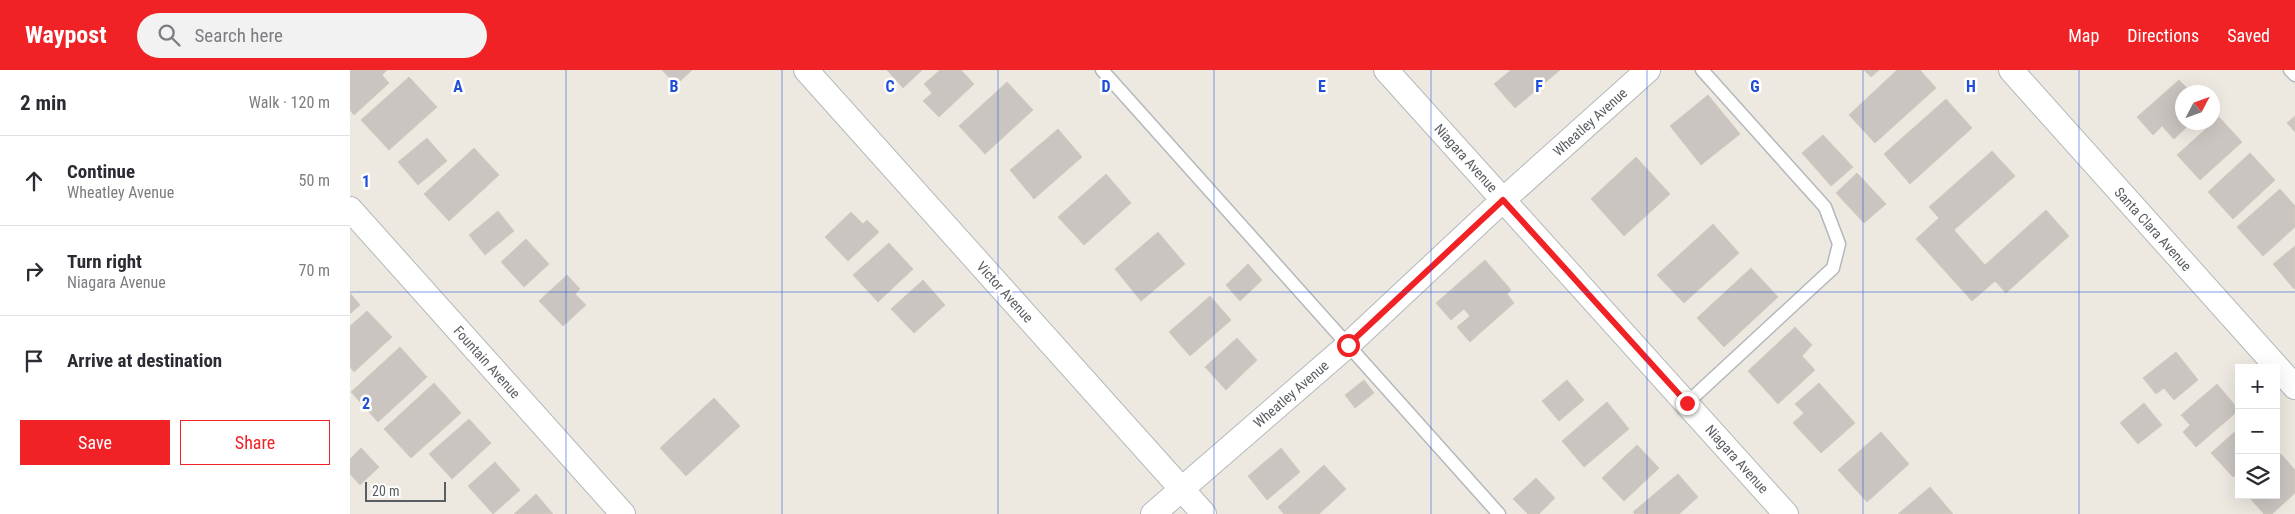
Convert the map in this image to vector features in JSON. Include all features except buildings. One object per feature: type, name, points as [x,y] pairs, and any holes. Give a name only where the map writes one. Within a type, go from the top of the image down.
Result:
[{"type":"street","name":"Victor Avenue","points":[[806,70],[1204,514]]},
{"type":"street","name":"Niagara Avenue","points":[[1386,70],[1786,514]]},
{"type":"street","name":"Wheatley Avenue","points":[[1153,514],[1348,345],[1503,200],[1648,70]]},
{"type":"street","name":"Santa Clara Avenue","points":[[2010,70],[2295,387]]},
{"type":"street","name":"Fountain Avenue","points":[[350,209],[623,514]]},
{"type":"lane","points":[[1102,70],[1499,514]]},
{"type":"lane","points":[[1687,403],[1833,268],[1839,244],[1825,207],[1702,70]]},
{"type":"lane","points":[[2290,70],[2295,75]]},
{"type":"route","points":[[1348,345],[1503,200],[1687,403]]}]
